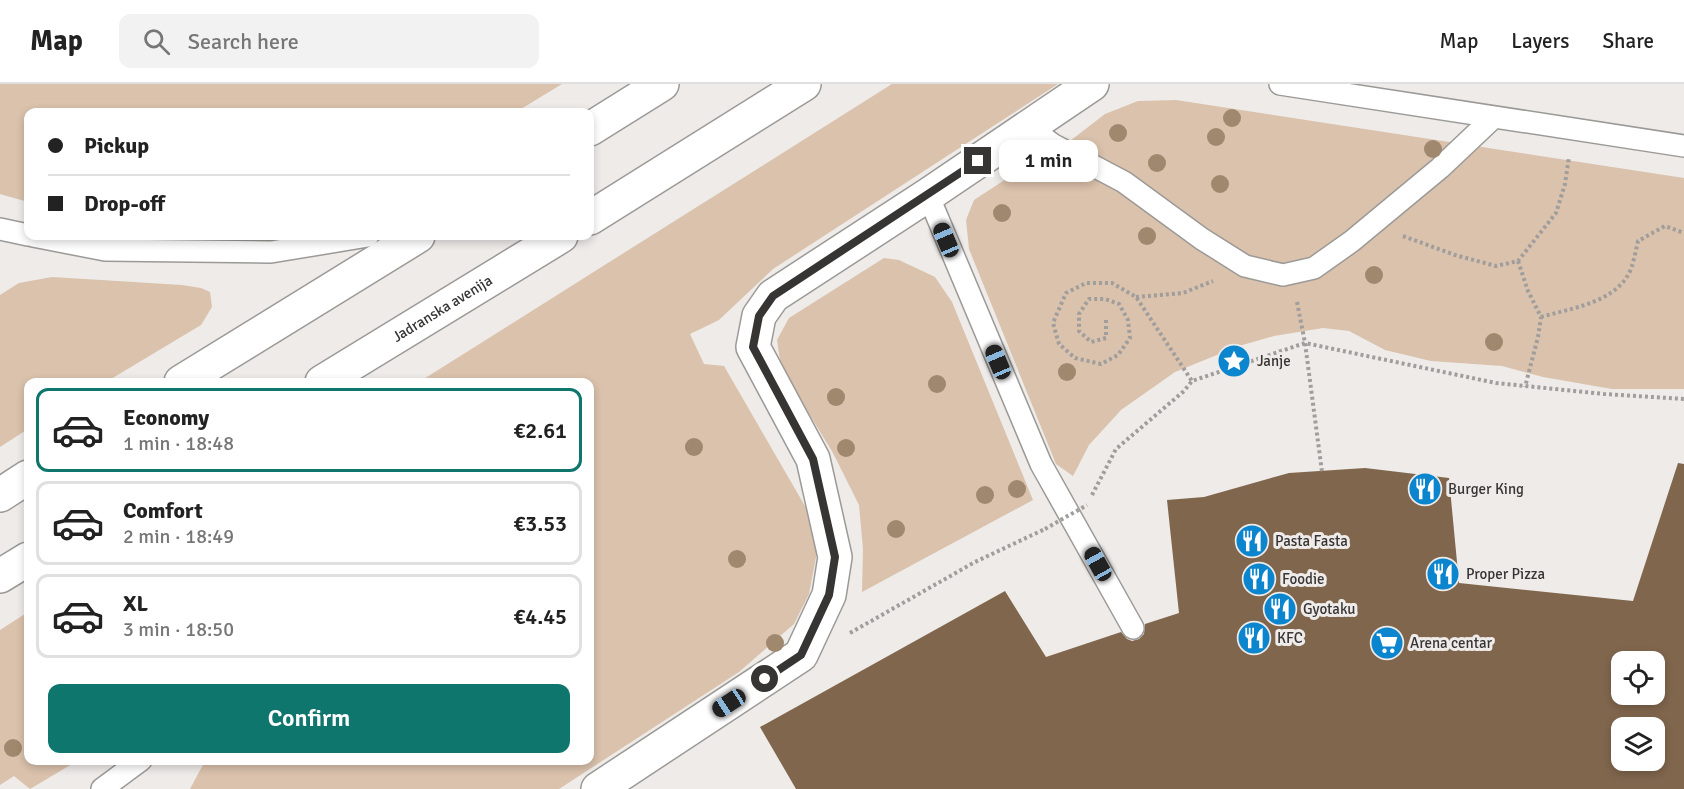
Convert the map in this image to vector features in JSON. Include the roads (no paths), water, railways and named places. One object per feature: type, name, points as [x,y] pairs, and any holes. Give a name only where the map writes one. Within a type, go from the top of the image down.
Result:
[{"type":"street","points":[[594,126],[662,84]]},
{"type":"street","points":[[594,215],[804,84]]},
{"type":"street","points":[[598,789],[801,655],[829,595],[835,557],[813,459],[753,347],[759,316],[773,296],[1092,84]]},
{"type":"street","points":[[187,378],[412,240]]},
{"type":"street","name":"Jadranska avenija","points":[[331,378],[555,240]]},
{"type":"street","points":[[0,495],[24,480]]},
{"type":"street","points":[[0,576],[24,561]]},
{"type":"lane","points":[[1282,84],[1684,146]]},
{"type":"lane","points":[[1029,127],[1052,144],[1124,182],[1202,239],[1245,266],[1283,275],[1314,268],[1352,241],[1440,168],[1494,117]]},
{"type":"lane","points":[[928,195],[1041,464],[1133,628]]},
{"type":"lane","points":[[0,229],[24,234]]},
{"type":"lane","points":[[56,240],[105,250],[271,252],[344,240]]},
{"type":"lane","points":[[102,789],[134,765]]},
{"type":"place","name":"Janje","points":[[1234,361]]},
{"type":"place","name":"Burger King","points":[[1425,489]]},
{"type":"place","name":"Pasta Fasta","points":[[1252,541]]},
{"type":"place","name":"Proper Pizza","points":[[1443,574]]},
{"type":"place","name":"Foodie","points":[[1259,579]]},
{"type":"place","name":"Gyotaku","points":[[1280,609]]},
{"type":"place","name":"KFC","points":[[1254,638]]},
{"type":"place","name":"Arena centar","points":[[1387,643]]}]
